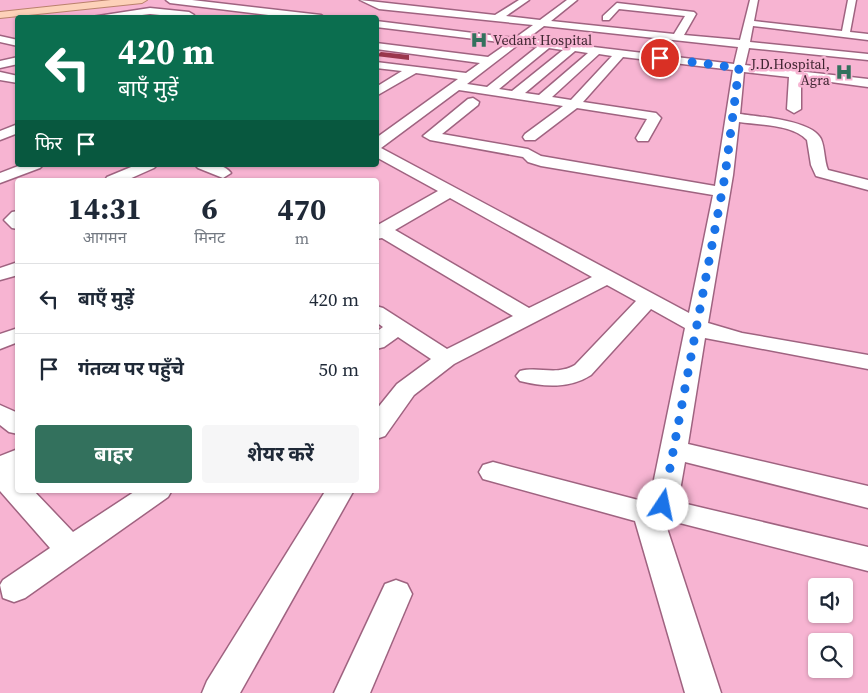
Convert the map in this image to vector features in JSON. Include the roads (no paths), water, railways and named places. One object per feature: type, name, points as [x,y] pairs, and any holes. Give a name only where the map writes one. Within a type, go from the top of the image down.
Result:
[{"type":"main road","points":[[0,14],[121,0]]},
{"type":"main road","points":[[0,14],[142,0]]},
{"type":"street","points":[[170,0],[207,12],[248,0]]},
{"type":"street","points":[[364,0],[376,6],[868,57]]},
{"type":"street","points":[[374,15],[408,0]]},
{"type":"street","points":[[496,19],[525,0]]},
{"type":"street","points":[[379,143],[574,0]]},
{"type":"street","points":[[654,510],[664,502],[722,192],[739,68],[746,45],[754,0]]},
{"type":"street","points":[[842,32],[848,19],[852,0]]},
{"type":"street","points":[[606,18],[621,3],[689,13],[691,15],[679,26],[677,38]]},
{"type":"street","points":[[495,5],[513,7]]},
{"type":"street","points":[[115,15],[150,11],[207,12],[228,6],[298,15]]},
{"type":"street","points":[[274,12],[302,6]]},
{"type":"street","points":[[557,12],[577,14]]},
{"type":"street","points":[[848,19],[861,20]]},
{"type":"street","points":[[750,23],[842,32],[868,32]]},
{"type":"street","points":[[379,24],[868,83]]},
{"type":"street","points":[[842,32],[868,38]]},
{"type":"street","points":[[0,39],[15,42]]},
{"type":"street","points":[[489,91],[546,45]]},
{"type":"street","points":[[379,46],[489,61]]},
{"type":"street","points":[[514,95],[572,48]]},
{"type":"street","points":[[542,100],[596,51]]},
{"type":"street","points":[[530,137],[574,104],[620,54]]},
{"type":"street","points":[[0,66],[15,61]]},
{"type":"street","points":[[379,65],[470,77]]},
{"type":"street","points":[[379,90],[414,69]]},
{"type":"street","points":[[794,109],[795,74]]},
{"type":"street","points":[[0,76],[15,79]]},
{"type":"street","points":[[458,86],[653,117],[643,138]]},
{"type":"street","points":[[443,97],[561,115]]},
{"type":"street","points":[[473,102],[430,136],[528,153],[533,159],[541,161],[722,192]]},
{"type":"street","points":[[732,117],[788,126],[806,131],[814,139],[822,173],[868,185]]},
{"type":"street","points":[[0,136],[15,129]]},
{"type":"street","points":[[379,153],[708,332],[742,340],[868,362]]},
{"type":"street","points":[[0,178],[30,167]]},
{"type":"street","points":[[118,178],[144,167]]},
{"type":"street","points":[[208,167],[223,173]]},
{"type":"street","points":[[379,232],[450,191]]},
{"type":"street","points":[[379,232],[529,317]]},
{"type":"street","points":[[0,274],[15,269]]},
{"type":"street","points":[[379,425],[395,399],[406,387],[446,360],[607,277]]},
{"type":"street","points":[[528,376],[556,380],[574,376],[583,370],[648,300]]},
{"type":"street","points":[[379,314],[446,360]]},
{"type":"street","points":[[379,340],[397,327]]},
{"type":"street","points":[[0,342],[15,335]]},
{"type":"street","points":[[674,450],[868,497]]},
{"type":"street","points":[[15,460],[0,471],[15,488]]},
{"type":"street","points":[[494,472],[868,559]]},
{"type":"street","points":[[20,493],[71,550]]},
{"type":"street","points":[[14,589],[154,493]]},
{"type":"street","points":[[220,693],[338,493]]},
{"type":"street","points":[[654,510],[703,693]]},
{"type":"street","points":[[352,693],[396,594]]},
{"type":"place","name":"Vedant Hospital","points":[[479,40]]},
{"type":"place","name":"J.D.Hospital, Agra","points":[[844,72]]}]
